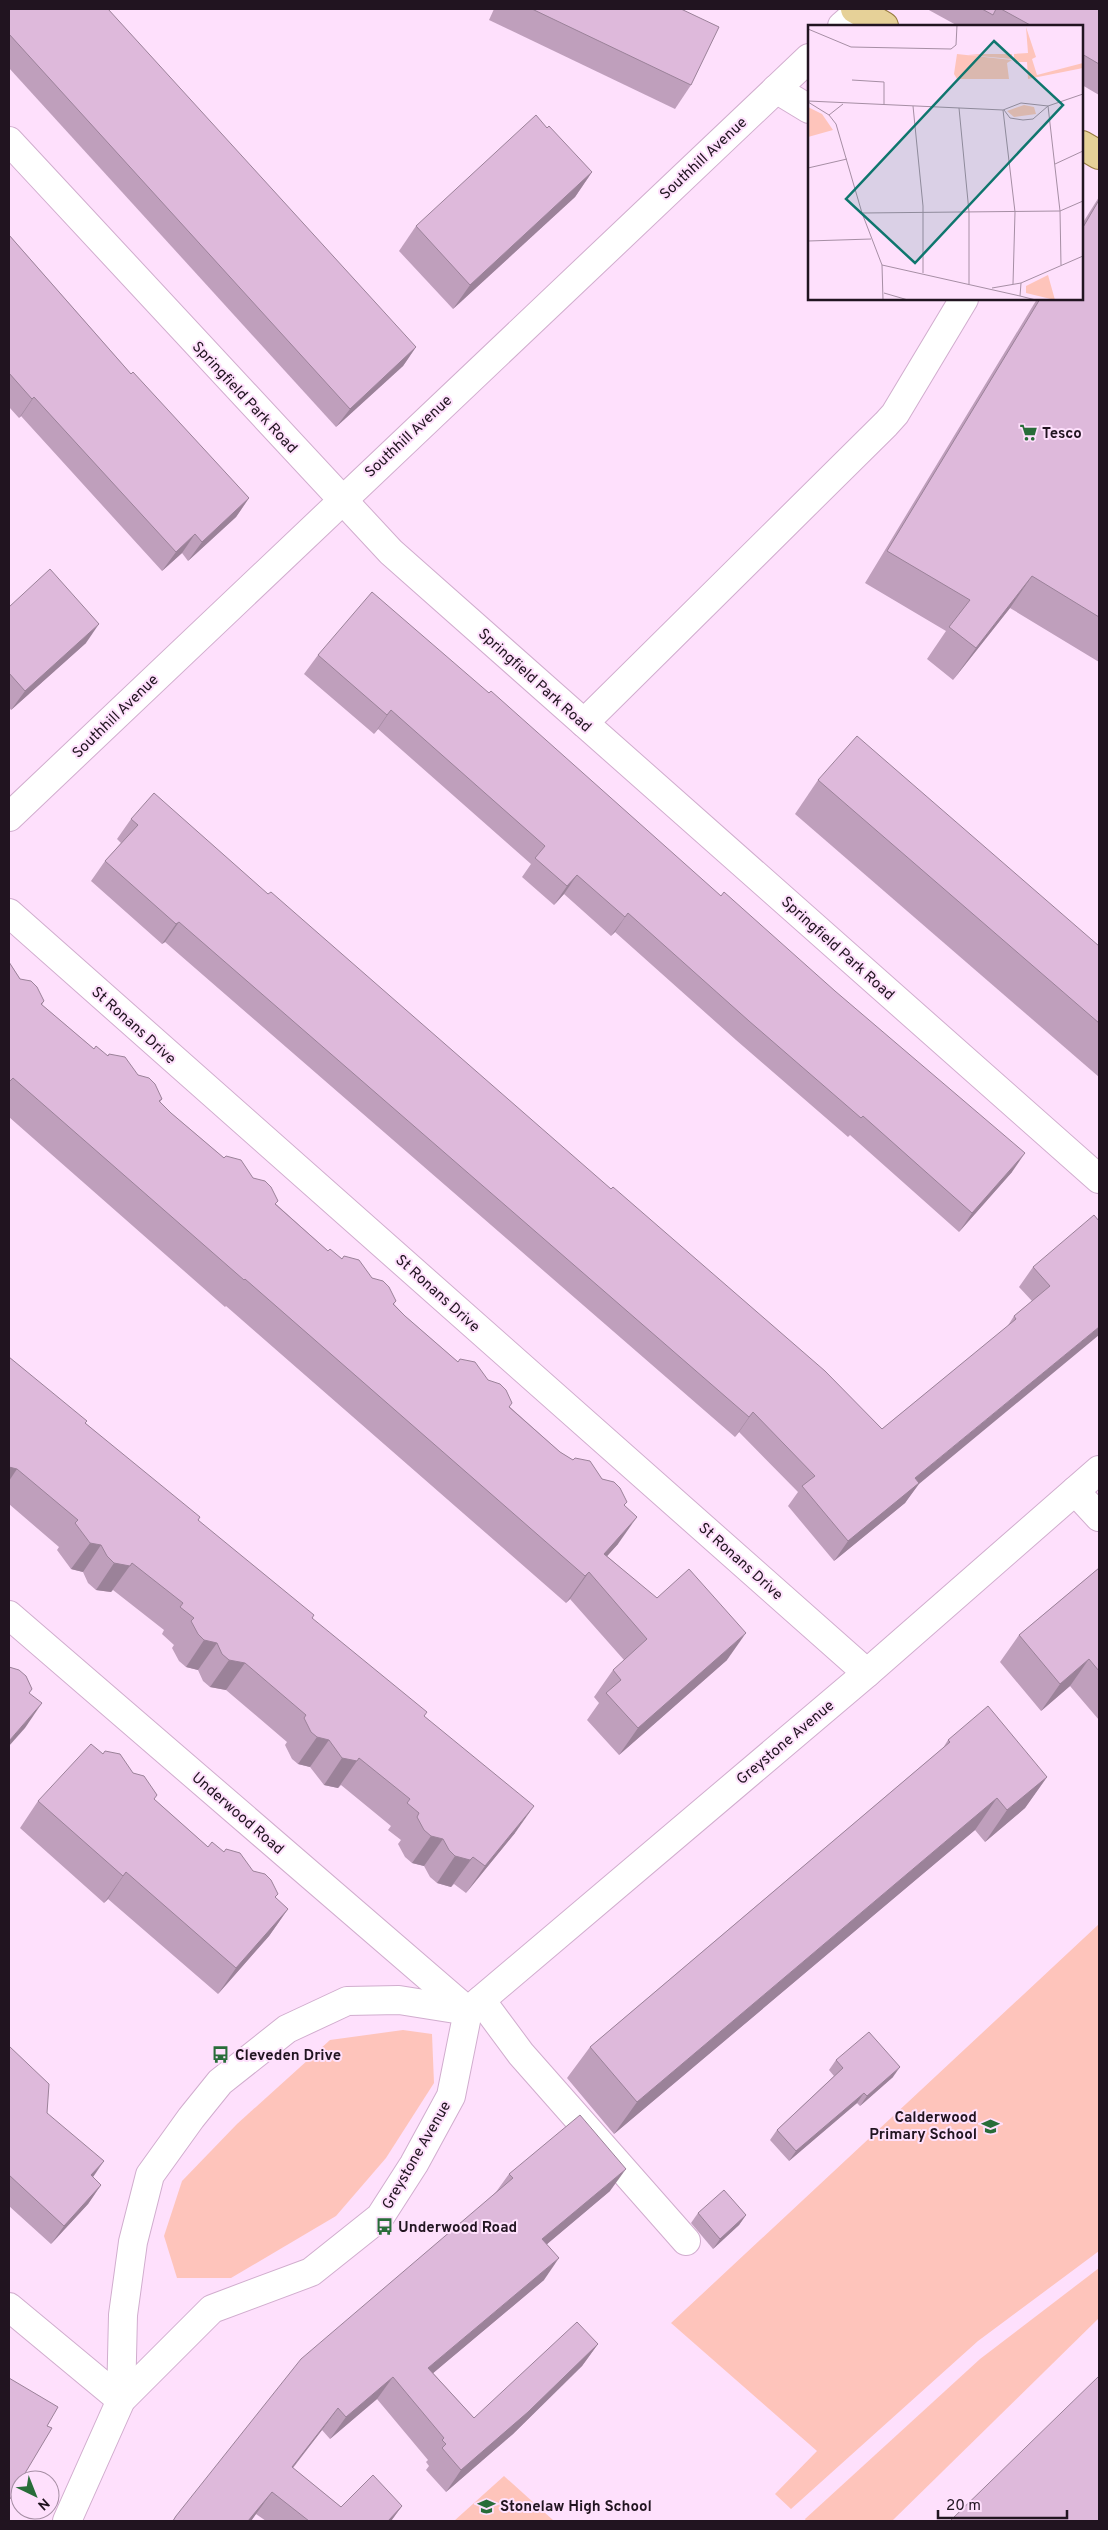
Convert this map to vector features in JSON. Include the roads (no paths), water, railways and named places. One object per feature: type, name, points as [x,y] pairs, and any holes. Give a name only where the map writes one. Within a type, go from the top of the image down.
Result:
[{"type":"main road","points":[[852,15],[881,25]]},
{"type":"main road","points":[[1083,146],[1099,155]]},
{"type":"street","name":"Southhill Avenue","points":[[9,817],[808,59]]},
{"type":"street","points":[[776,89],[808,109]]},
{"type":"street","name":"Springfield Park Road","points":[[9,141],[391,552],[1098,1175]]},
{"type":"street","points":[[584,723],[886,424],[963,300]]},
{"type":"street","name":"St Ronans Drive","points":[[9,914],[867,1673]]},
{"type":"street","name":"Greystone Avenue","points":[[67,2521],[121,2400],[212,2309],[311,2272],[380,2217],[414,2164],[451,2096],[475,2006],[867,1673],[1099,1470]]},
{"type":"street","points":[[1074,1491],[1099,1517]]},
{"type":"street","name":"Underwood Road","points":[[9,1615],[475,2006],[521,2054],[686,2241]]},
{"type":"street","name":"Greystone Avenue","points":[[121,2400],[123,2315],[133,2242],[150,2175],[190,2118],[220,2082],[287,2029],[347,2001],[399,2000],[475,2006]]},
{"type":"street","points":[[9,2307],[121,2400]]},
{"type":"place","name":"Tesco","points":[[1028,433]]},
{"type":"place","name":"Cleveden Drive","points":[[221,2055]]},
{"type":"place","name":"Calderwood Primary School","points":[[991,2126]]},
{"type":"place","name":"Underwood Road","points":[[384,2227]]},
{"type":"place","name":"Stonelaw High School","points":[[486,2506]]}]
